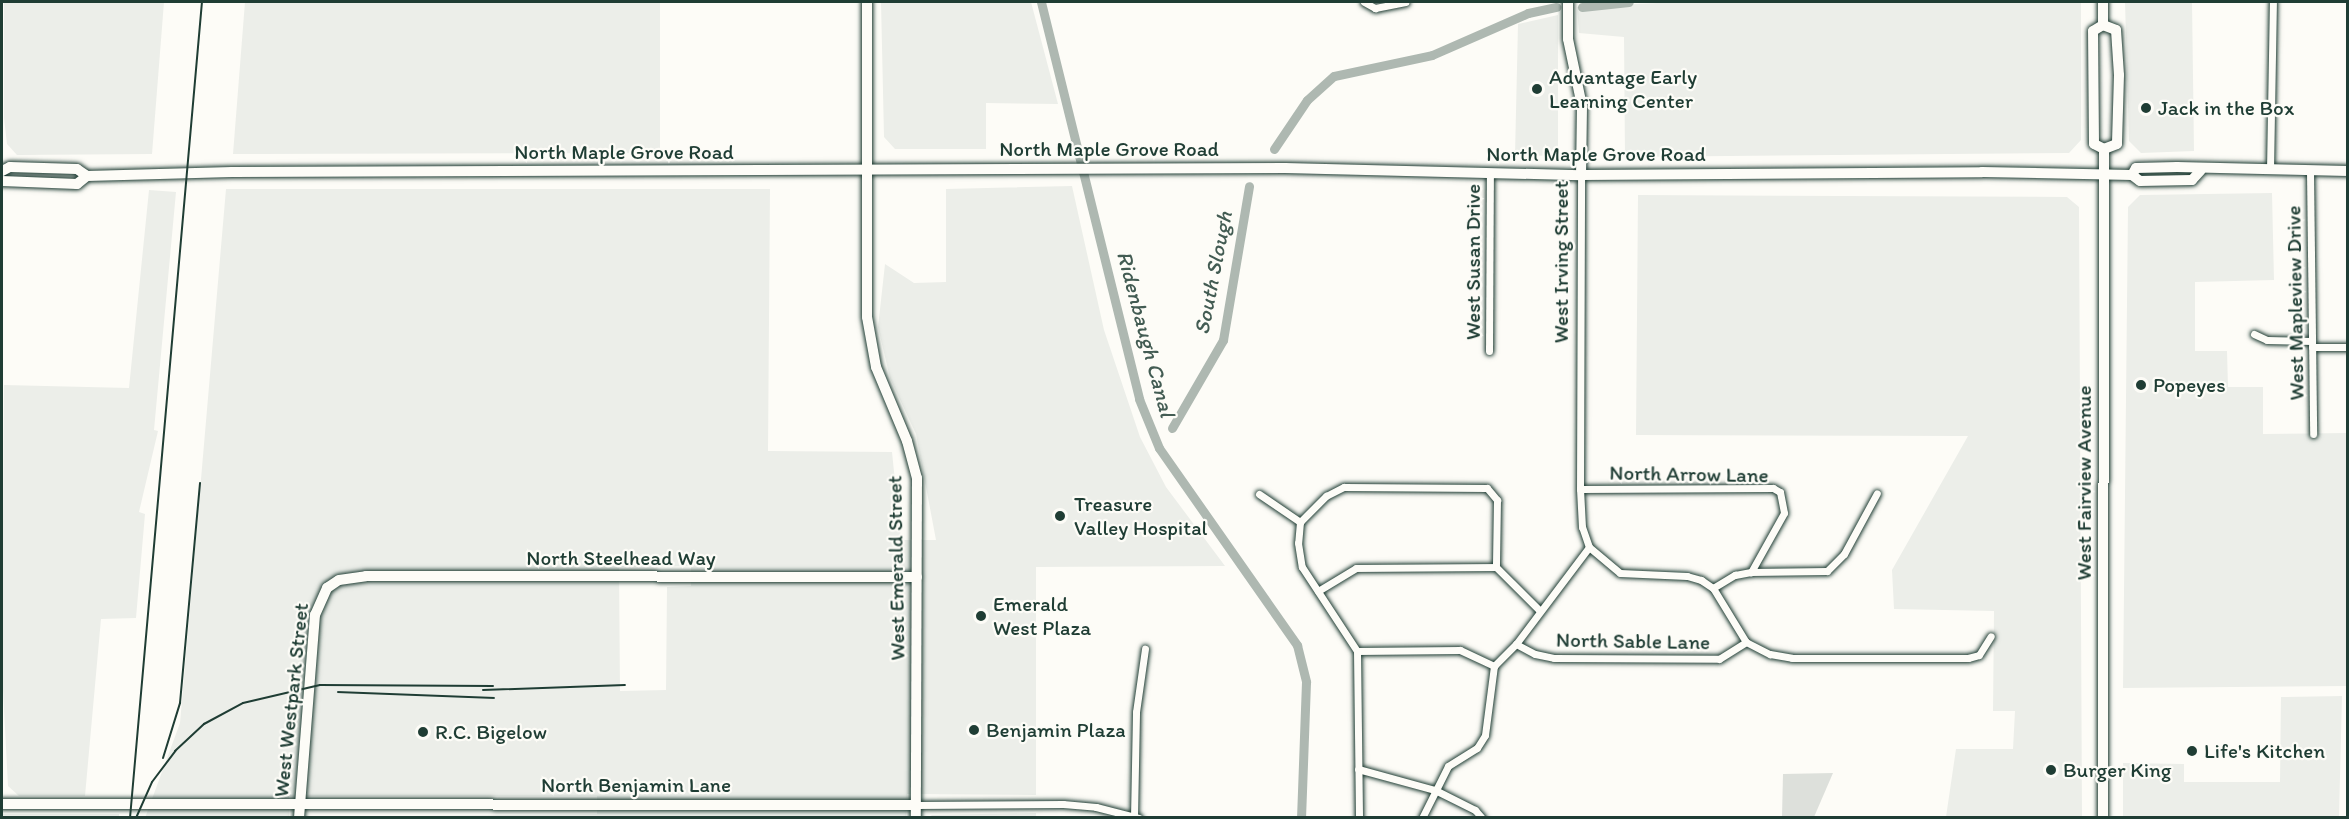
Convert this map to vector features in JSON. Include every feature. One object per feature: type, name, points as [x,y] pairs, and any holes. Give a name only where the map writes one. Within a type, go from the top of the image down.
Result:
[{"type":"main road","name":"West Emerald Street","points":[[867,2],[867,317],[876,367],[907,441],[917,478],[916,818]]},
{"type":"main road","name":"West Irving Street","points":[[1568,2],[1568,39],[1582,106],[1581,175]]},
{"type":"main road","name":"West Fairview Avenue","points":[[2103,2],[2103,25],[2093,31],[2094,144],[2104,149],[2103,818]]},
{"type":"main road","points":[[2103,25],[2116,30],[2118,75],[2117,144],[2104,149]]},
{"type":"main road","name":"North Maple Grove Road","points":[[2,171],[10,167],[77,169],[87,176],[221,172],[866,172],[1263,168],[1581,175],[1982,172],[2132,175],[2136,168],[2348,171]]},
{"type":"main road","name":"North Maple Grove Road","points":[[2,181],[77,184],[87,176]]},
{"type":"main road","name":"North Steelhead Way","points":[[327,588],[352,576],[917,577]]},
{"type":"main road","name":"West Westpark Street","points":[[299,818],[315,615],[327,588]]},
{"type":"main road","name":"North Benjamin Lane","points":[[2,804],[916,805]]},
{"type":"street","points":[[1365,2],[1375,8],[1389,8],[1405,2]]},
{"type":"street","points":[[2270,170],[2273,2]]},
{"type":"street","name":"West Mapleview Drive","points":[[2310,172],[2313,434]]},
{"type":"street","name":"West Susan Drive","points":[[1489,351],[1490,173]]},
{"type":"street","name":"West Irving Street","points":[[1581,175],[1580,489],[1582,527],[1589,547]]},
{"type":"street","points":[[2254,333],[2266,340],[2348,346]]},
{"type":"street","points":[[1359,818],[1357,651],[1302,567],[1298,543],[1300,522],[1326,496],[1344,488],[1487,488],[1497,500],[1496,567]]},
{"type":"street","name":"North Arrow Lane","points":[[1580,489],[1773,488],[1780,492],[1784,513],[1751,572]]},
{"type":"street","points":[[1713,588],[1735,575],[1751,572],[1827,571],[1844,554],[1877,492]]},
{"type":"street","points":[[1259,494],[1300,522]]},
{"type":"street","points":[[1422,818],[1448,766],[1477,748],[1485,735],[1494,666],[1516,644],[1589,547],[1620,573],[1688,576],[1713,588],[1746,642],[1770,654],[1792,658],[1968,658],[1978,655],[1991,636]]},
{"type":"street","points":[[1318,591],[1356,568],[1496,567],[1540,611]]},
{"type":"street","name":"North Sable Lane","points":[[1516,644],[1554,658],[1719,659],[1730,655],[1746,642]]},
{"type":"street","points":[[1135,817],[1136,712],[1145,649]]},
{"type":"street","points":[[1357,651],[1460,650],[1494,666]]},
{"type":"street","points":[[1358,770],[1435,790],[1475,810],[1482,818]]},
{"type":"street","name":"North Benjamin Lane","points":[[916,805],[1064,804],[1135,817]]},
{"type":"shaded area","points":[[4,2],[164,2],[152,154],[17,155],[7,144],[4,118]]},
{"type":"shaded area","points":[[245,2],[660,2],[660,153],[233,154]]},
{"type":"shaded area","points":[[881,2],[1031,2],[1058,104],[986,103],[986,149],[895,149],[884,137]]},
{"type":"shaded area","points":[[1677,2],[2081,2],[2081,140],[2069,153],[1625,157],[1624,37],[1579,33],[1577,7]]},
{"type":"shaded area","points":[[2125,2],[2192,2],[2194,151],[2141,153],[2129,141]]},
{"type":"shaded area","name":"Advantage Early Learning Center","points":[[1558,15],[1558,156],[1515,155],[1518,24]]},
{"type":"shaded area","points":[[1072,186],[1104,330],[1140,437],[1166,487],[1225,566],[1036,567],[1036,795],[907,794],[906,818],[313,817],[597,814],[597,796],[289,796],[289,817],[145,818],[180,723],[226,189],[770,189],[768,451],[892,452],[901,540],[936,540],[916,434],[890,378],[878,327],[885,264],[914,283],[946,282],[946,189]],"holes":[[[691,566],[691,586],[667,587],[666,690],[620,691],[619,567]]]},
{"type":"shaded area","points":[[149,190],[176,192],[154,430],[158,431],[139,512],[145,514],[136,618],[101,619],[85,796],[19,796],[8,786],[2,671],[4,385],[129,388]]},
{"type":"shaded area","points":[[2272,193],[2274,280],[2195,282],[2195,351],[2227,351],[2228,387],[2263,387],[2263,434],[2347,433],[2347,686],[2123,688],[2128,207],[2140,195]]},
{"type":"shaded area","points":[[1638,195],[2067,197],[2079,207],[2082,817],[1946,817],[1956,749],[2013,749],[2015,711],[1993,711],[1994,611],[1894,609],[1892,570],[1968,436],[1636,435]]},
{"type":"shaded area","points":[[2342,696],[2339,817],[2123,817],[2123,763],[2184,764],[2184,782],[2280,782],[2281,697]]},
{"type":"shaded area","points":[[1833,773],[1814,817],[1782,817],[1783,774]]},
{"type":"shaded area","points":[[1036,813],[1036,818],[929,817],[932,815]]},
{"type":"shaded area","points":[[2,814],[119,814],[119,818],[2,818]]},
{"type":"waterway","name":"Ridenbaugh Canal","points":[[1041,2],[1139,399],[1159,448],[1297,645],[1306,682],[1301,818]]},
{"type":"waterway","name":"South Slough","points":[[1582,7],[1629,2]]},
{"type":"waterway","name":"South Slough","points":[[1274,149],[1307,100],[1334,76],[1432,55],[1528,13],[1556,7]]},
{"type":"waterway","name":"South Slough","points":[[1172,428],[1223,340],[1249,186]]},
{"type":"railway","points":[[130,818],[202,2]]},
{"type":"railway","points":[[163,758],[180,703],[200,483]]},
{"type":"railway","points":[[136,818],[152,782],[175,751],[204,724],[243,703],[320,685],[493,686]]},
{"type":"railway","points":[[483,690],[625,685]]},
{"type":"railway","points":[[338,692],[494,698]]},
{"type":"place","name":"Advantage Early Learning Center","points":[[1537,89]]},
{"type":"place","name":"Jack in the Box","points":[[2146,108]]},
{"type":"place","name":"Popeyes","points":[[2141,385]]},
{"type":"place","name":"Treasure Valley Hospital","points":[[1060,516]]},
{"type":"place","name":"Emerald West Plaza","points":[[981,616]]},
{"type":"place","name":"Benjamin Plaza","points":[[974,730]]},
{"type":"place","name":"R.C. Bigelow","points":[[423,732]]},
{"type":"place","name":"Life's Kitchen","points":[[2192,751]]},
{"type":"place","name":"Burger King","points":[[2051,770]]}]
